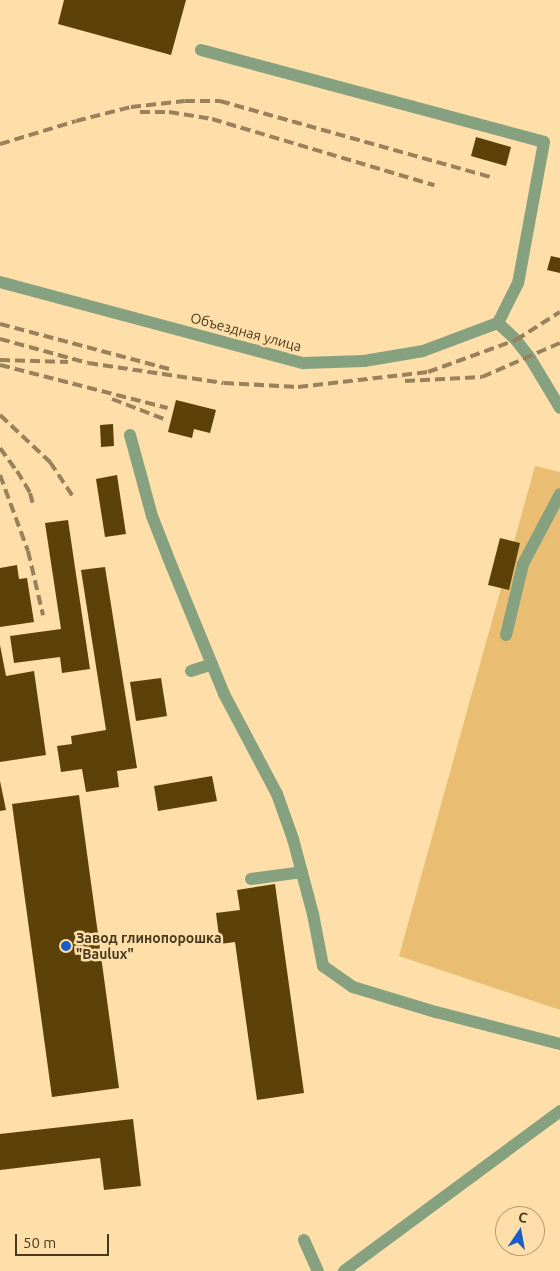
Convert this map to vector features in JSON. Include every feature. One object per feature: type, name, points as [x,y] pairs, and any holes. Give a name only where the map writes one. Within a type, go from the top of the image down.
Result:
[{"type":"street","points":[[201,50],[544,142],[518,283],[498,323],[516,340],[530,358],[560,408]]},
{"type":"street","name":"Объездная улица","points":[[0,282],[303,363],[364,361],[423,352],[498,323]]},
{"type":"street","points":[[130,435],[152,516],[224,694],[277,794],[293,839],[302,872],[313,914],[323,966],[353,987],[436,1012],[560,1044]]},
{"type":"street","points":[[506,635],[523,564],[560,494]]},
{"type":"street","points":[[191,671],[212,664]]},
{"type":"street","points":[[252,879],[302,872]]},
{"type":"street","points":[[344,1271],[359,1266],[560,1111]]},
{"type":"street","points":[[304,1240],[318,1271]]},
{"type":"shaded area","points":[[535,466],[560,472],[560,1010],[399,956]]},
{"type":"building","points":[[64,0],[186,0],[171,55],[58,24]]},
{"type":"building","points":[[476,137],[511,147],[506,166],[471,156]]},
{"type":"building","points":[[551,256],[560,258],[560,273],[547,270]]},
{"type":"building","points":[[176,400],[216,410],[210,433],[194,429],[192,438],[168,432]]},
{"type":"building","points":[[113,424],[114,446],[101,447],[100,425]]},
{"type":"building","points":[[117,475],[126,534],[105,537],[96,479]]},
{"type":"building","points":[[68,520],[90,669],[62,673],[60,657],[14,663],[10,636],[61,629],[45,523]]},
{"type":"building","points":[[500,538],[520,543],[509,590],[488,585]]},
{"type":"building","points":[[17,565],[19,579],[27,578],[34,622],[0,627],[0,568]]},
{"type":"building","points":[[105,567],[137,768],[117,771],[119,787],[86,792],[82,769],[61,772],[57,746],[72,744],[71,736],[106,730],[81,570]]},
{"type":"building","points":[[0,645],[6,676],[34,671],[46,755],[0,762]]},
{"type":"building","points":[[161,678],[167,716],[136,721],[130,682]]},
{"type":"building","points":[[212,776],[217,801],[158,811],[154,786]]},
{"type":"building","points":[[0,781],[6,810],[0,811]]},
{"type":"building","name":"Завод глинопорошка \"Baulux\"","points":[[79,795],[119,1088],[52,1097],[12,804]]},
{"type":"building","points":[[275,884],[304,1093],[257,1100],[235,942],[220,944],[216,913],[240,910],[237,890]]},
{"type":"building","points":[[133,1119],[141,1186],[104,1190],[100,1158],[0,1170],[0,1134]]},
{"type":"railway","points":[[0,144],[131,107],[185,101],[220,101],[494,178]]},
{"type":"railway","points":[[140,112],[169,112],[212,119],[434,185]]},
{"type":"railway","points":[[0,339],[88,363],[224,383],[298,387],[428,372],[516,340],[560,312]]},
{"type":"railway","points":[[0,324],[169,369]]},
{"type":"railway","points":[[405,381],[482,377],[560,343]]},
{"type":"railway","points":[[0,360],[68,362]]},
{"type":"railway","points":[[0,365],[168,408]]},
{"type":"railway","points":[[112,399],[164,419]]},
{"type":"railway","points":[[0,415],[50,462],[74,498]]},
{"type":"railway","points":[[0,448],[30,493],[33,504]]},
{"type":"railway","points":[[0,475],[28,551],[43,615]]},
{"type":"place","name":"Завод глинопорошка \"Baulux\"","points":[[66,946]]}]
